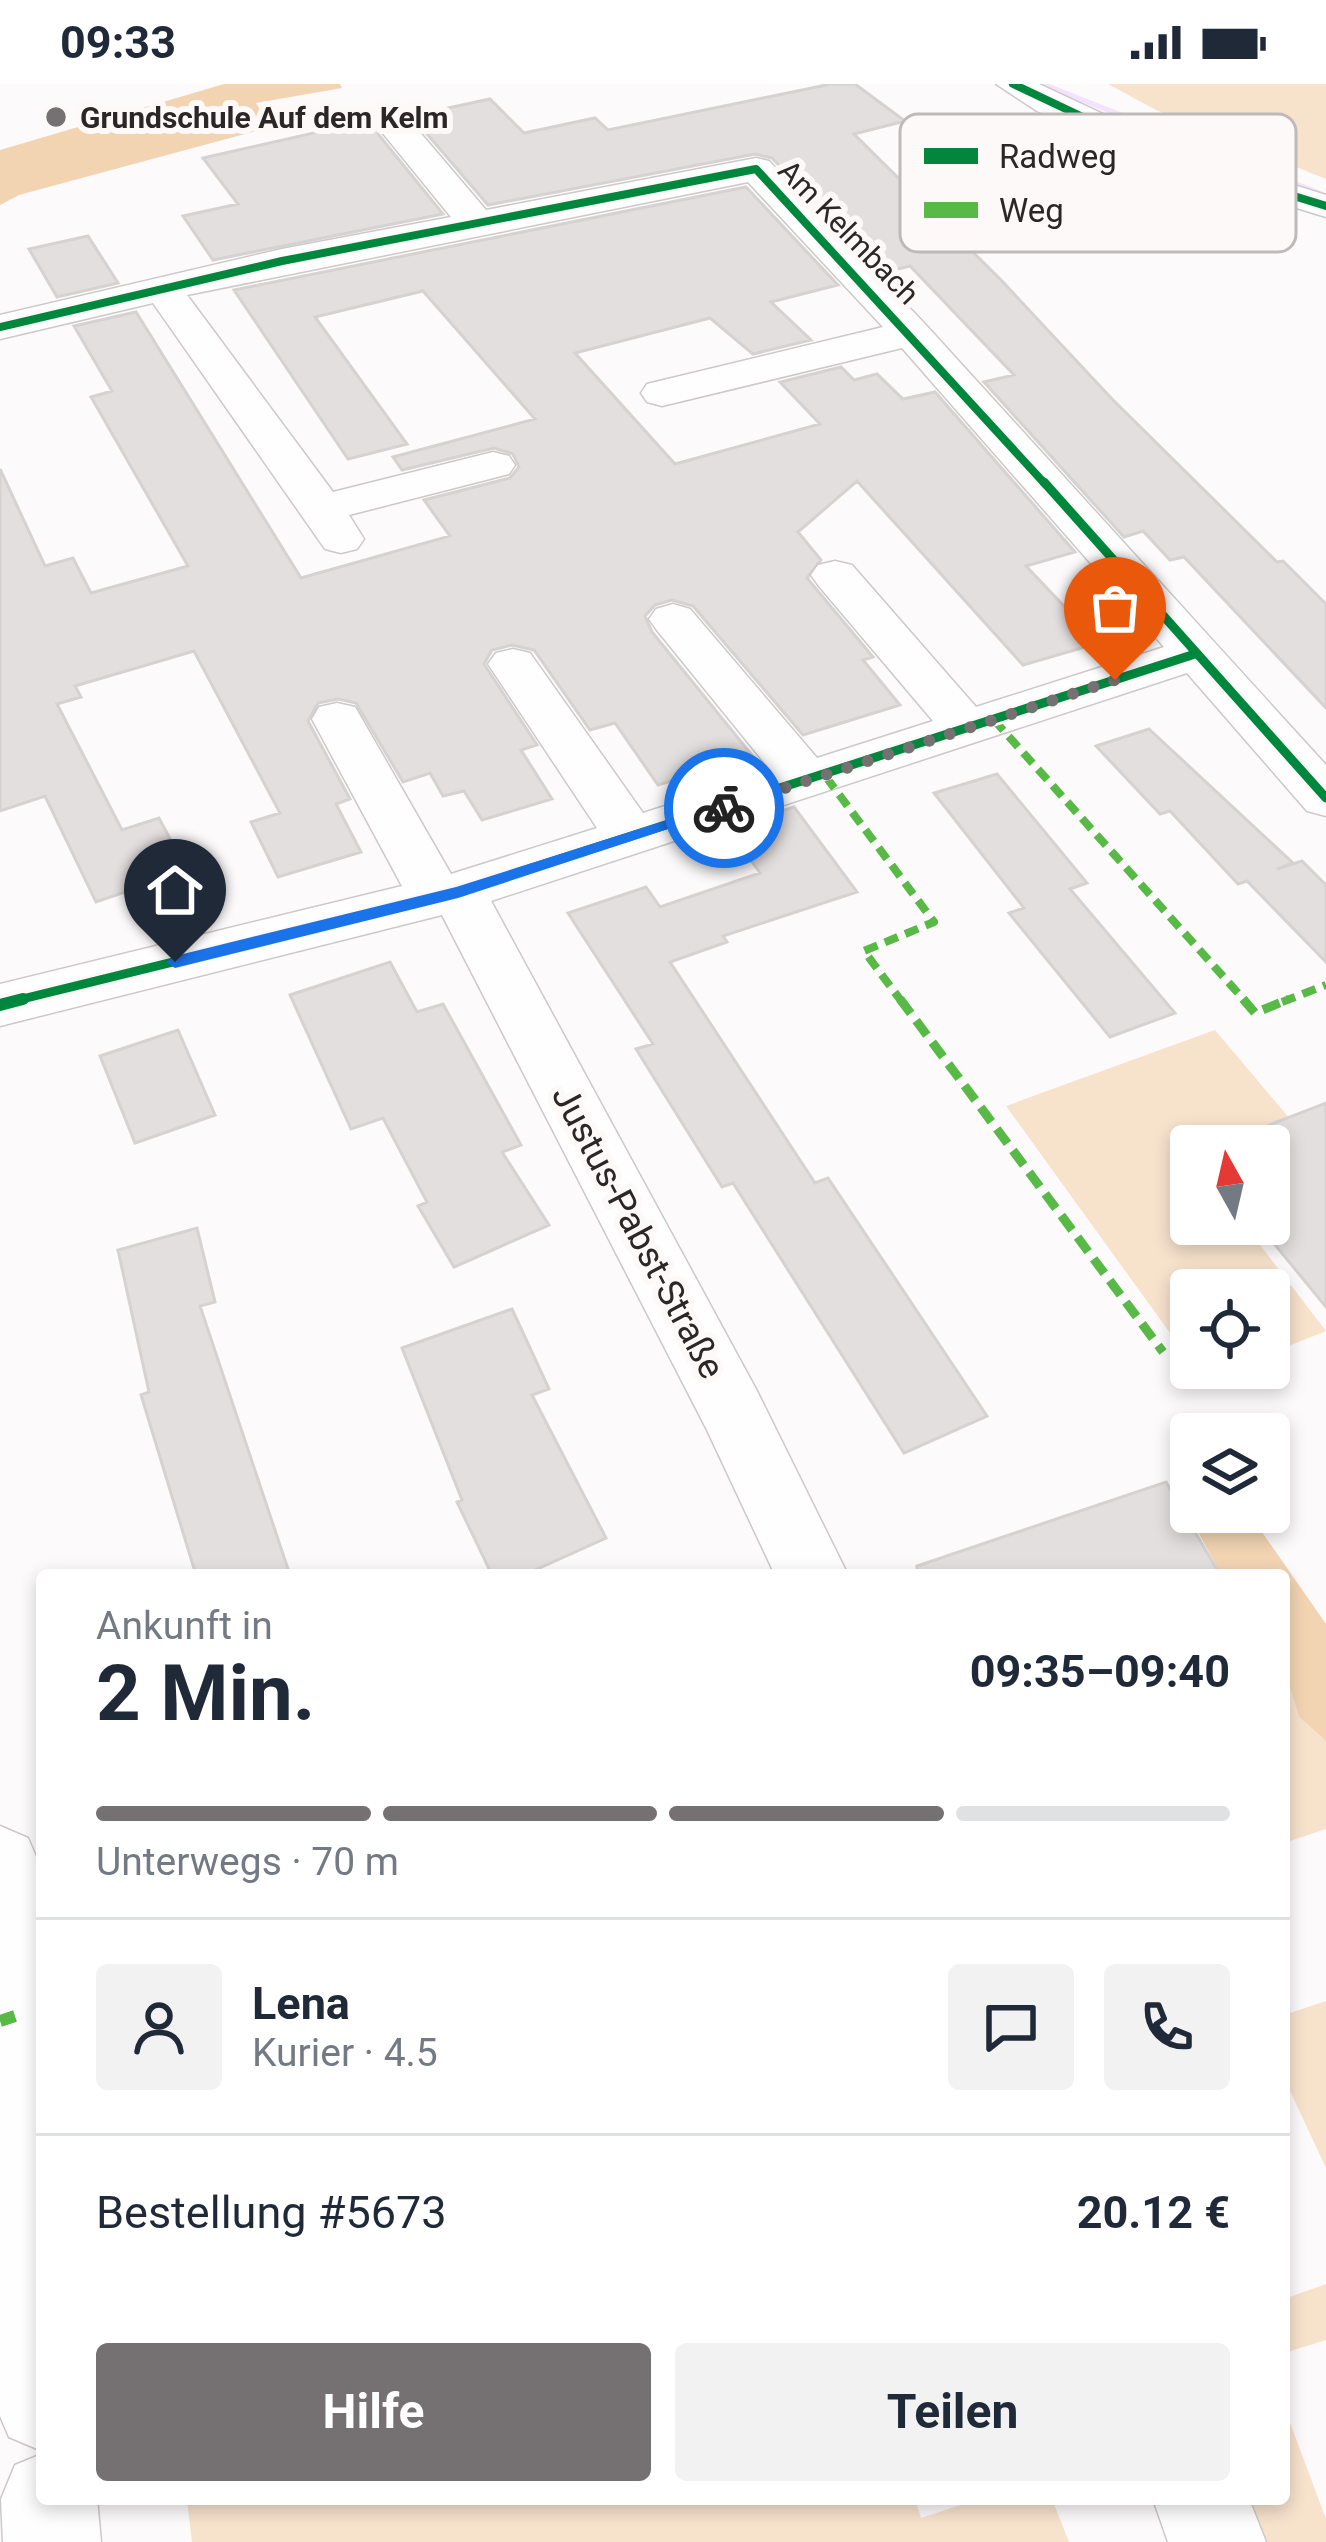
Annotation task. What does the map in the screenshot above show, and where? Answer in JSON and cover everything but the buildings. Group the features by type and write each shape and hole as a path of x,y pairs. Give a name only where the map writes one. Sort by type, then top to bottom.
{"street":[{"path":"1012,84 1070,114"},
{"path":"399,131 477,223"},
{"name":"Am Kelmbach","path":"0,327 162,288 756,169 911,333 1326,797"},
{"path":"1296,197 1326,206"},
{"path":"162,288 332,524 494,465"},
{"name":"Am Kelmbach","path":"691,426 649,378 911,333"},
{"path":"835,575 968,730"},
{"path":"674,619 808,782"},
{"path":"0,1005 447,895 1196,654"},
{"path":"513,664 631,837"},
{"name":"Justus-Pabst-Straße","path":"338,719 447,895 733,1412 809,1569"},
{"path":"0,1866 36,2327"},
{"path":"49,2505 52,2542"},
{"path":"1203,2505 1217,2542"}],"shaded area":[{"path":"224,84 340,84 342,88 256,103 271,127 19,195 0,205 0,150"},
{"path":"1108,84 1326,84 1326,179 1296,167 1296,114 1166,114"},
{"path":"1215,1030 1290,1119 1274,1125 1170,1125 1170,1245 1260,1245 1278,1269 1170,1269 1170,1333 1006,1106"},
{"path":"1290,1284 1326,1331 1290,1346"},
{"path":"1199,1533 1263,1533 1288,1569 1218,1569"},
{"path":"1290,1572 1326,1624 1326,1741 1299,1717 1290,1688"},
{"path":"1290,1689 1299,1717 1326,1741 1326,1829 1290,1841"},
{"path":"1326,2001 1326,2168 1290,2091 1290,2013"},
{"path":"1326,2284 1326,2340 1290,2351 1290,2297"},
{"path":"1290,2423 1326,2519 1326,2542 1250,2542 1236,2505 1290,2505"},
{"path":"188,2505 917,2505 921,2518 961,2505 1054,2505 1069,2542 192,2542"}],"waterway":[{"path":"1041,84 1117,114"},
{"path":"1296,185 1326,197"}],"marked path":[{"path":"994,720 1255,1013 1326,985"},
{"path":"826,777 934,922 864,951 1163,1352"},
{"path":"0,2021 15,2016"}],"cycle path":[{"path":"1013,84 1071,114"},
{"path":"0,327 282,261 756,169 911,333 1326,798"},
{"path":"1296,198 1326,206"},
{"path":"0,1005 458,892 1195,654"}],"way so far":[{"path":"724,808 1115,680"}],"place":[{"name":"Grundschule Auf dem Kelm","path":"56,117"}],"route":[{"path":"175,962 458,892 724,808"}]}
